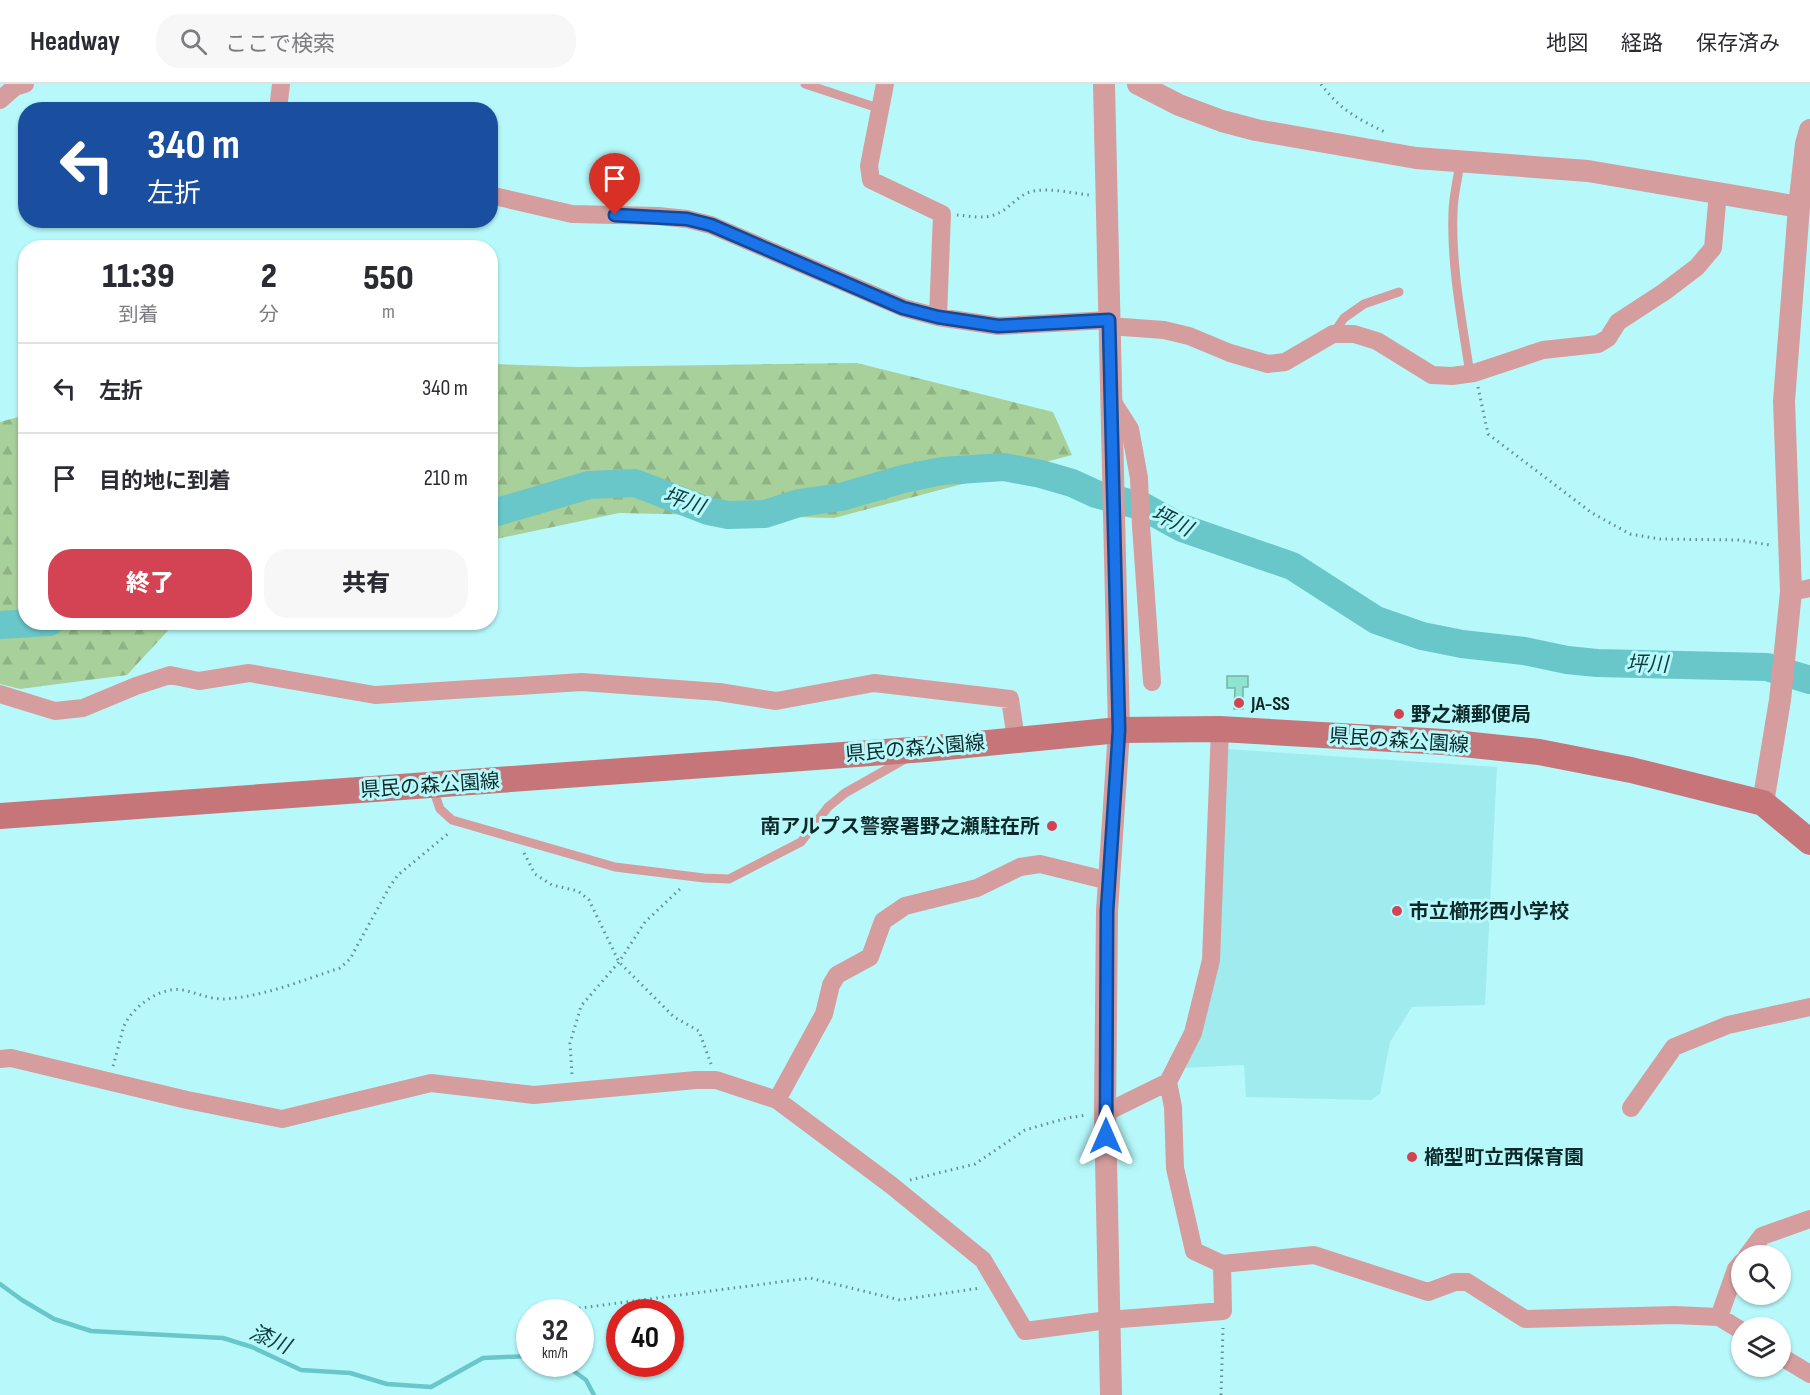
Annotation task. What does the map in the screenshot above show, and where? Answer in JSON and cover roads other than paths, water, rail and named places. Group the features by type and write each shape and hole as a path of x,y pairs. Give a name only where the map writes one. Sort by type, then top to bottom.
{"main road":[{"name":"県民の森公園線","path":"0,816 926,749 1119,730 1220,729 1444,742 1539,752 1631,770 1763,804 1810,842"}],"street":[{"path":"0,99 15,87 25,84"},
{"path":"279,102 281,84"},
{"path":"885,84 869,166 871,180 942,214 938,317"},
{"path":"1104,84 1119,730 1109,882 1106,1113 1111,1395"},
{"path":"1138,84 1179,105 1222,121 1256,130 1416,158 1588,171 1804,208"},
{"path":"1763,804 1797,597 1789,549 1784,401 1804,208 1806,144 1810,130"},
{"path":"498,197 572,214 687,219 711,225 903,308 938,317 998,326 1109,323 1164,330 1189,336 1230,353 1268,364 1285,362 1333,334 1354,334 1377,341 1432,375 1452,376 1472,373 1543,350 1598,344 1608,338 1618,322 1697,267 1713,248 1718,193"},
{"path":"1111,399 1130,429 1139,478 1152,682"},
{"path":"0,694 55,711 82,708 170,675 198,681 249,673 375,695 582,682 719,692 776,701 874,683 1010,699 1016,739"},
{"path":"1106,1113 1168,1082 1193,1032 1211,960 1220,729"},
{"path":"777,1100 824,1014 831,985 837,975 870,957 882,921 905,906 977,888 1020,867 1040,864 1109,882"},
{"path":"1631,1108 1674,1047 1728,1024 1810,1007"},
{"path":"0,1059 11,1058 187,1100 282,1119 431,1083 534,1095 716,1080 777,1100 891,1185 983,1260 1025,1331 1108,1320 1223,1311 1222,1264"},
{"path":"1168,1082 1173,1107 1175,1168 1194,1251 1222,1264 1314,1255 1428,1292 1455,1282 1467,1282 1525,1319 1675,1315 1719,1317 1731,1324"},
{"path":"1755,1245 1762,1236 1810,1218"},
{"path":"1719,1317 1731,1283"},
{"path":"1791,1363 1810,1374"}],"lane":[{"path":"805,84 880,109"},
{"path":"1460,162 1453,211 1454,242 1459,297 1472,373"},
{"path":"1333,334 1344,318 1365,304 1400,292"},
{"path":"432,785 440,808 452,820 460,823 615,867 729,879 801,842 828,807 845,793 926,749"}],"waterway":[{"name":"坪川","path":"498,512 589,485 635,483 708,511 728,515 765,514 799,503 841,497 903,479 942,471 1004,467 1041,474 1072,483 1096,494 1144,507 1182,528 1292,566 1376,620 1422,636 1462,644 1597,663 1767,667 1810,680"},
{"name":"坪川","path":"0,625 18,624"},
{"name":"漆川","path":"0,1284 54,1319 91,1331 223,1338 252,1347 301,1370 350,1373 387,1384 431,1387 483,1358 516,1357"},
{"name":"漆川","path":"582,1377 594,1395"}],"place":[{"name":"JA-SS","path":"1239,703"},
{"name":"野之瀬郵便局","path":"1399,714"},
{"name":"南アルプス警察署野之瀬駐在所","path":"1052,826"},
{"name":"市立櫛形西小学校","path":"1397,911"},
{"name":"櫛型町立西保育園","path":"1412,1157"}]}
